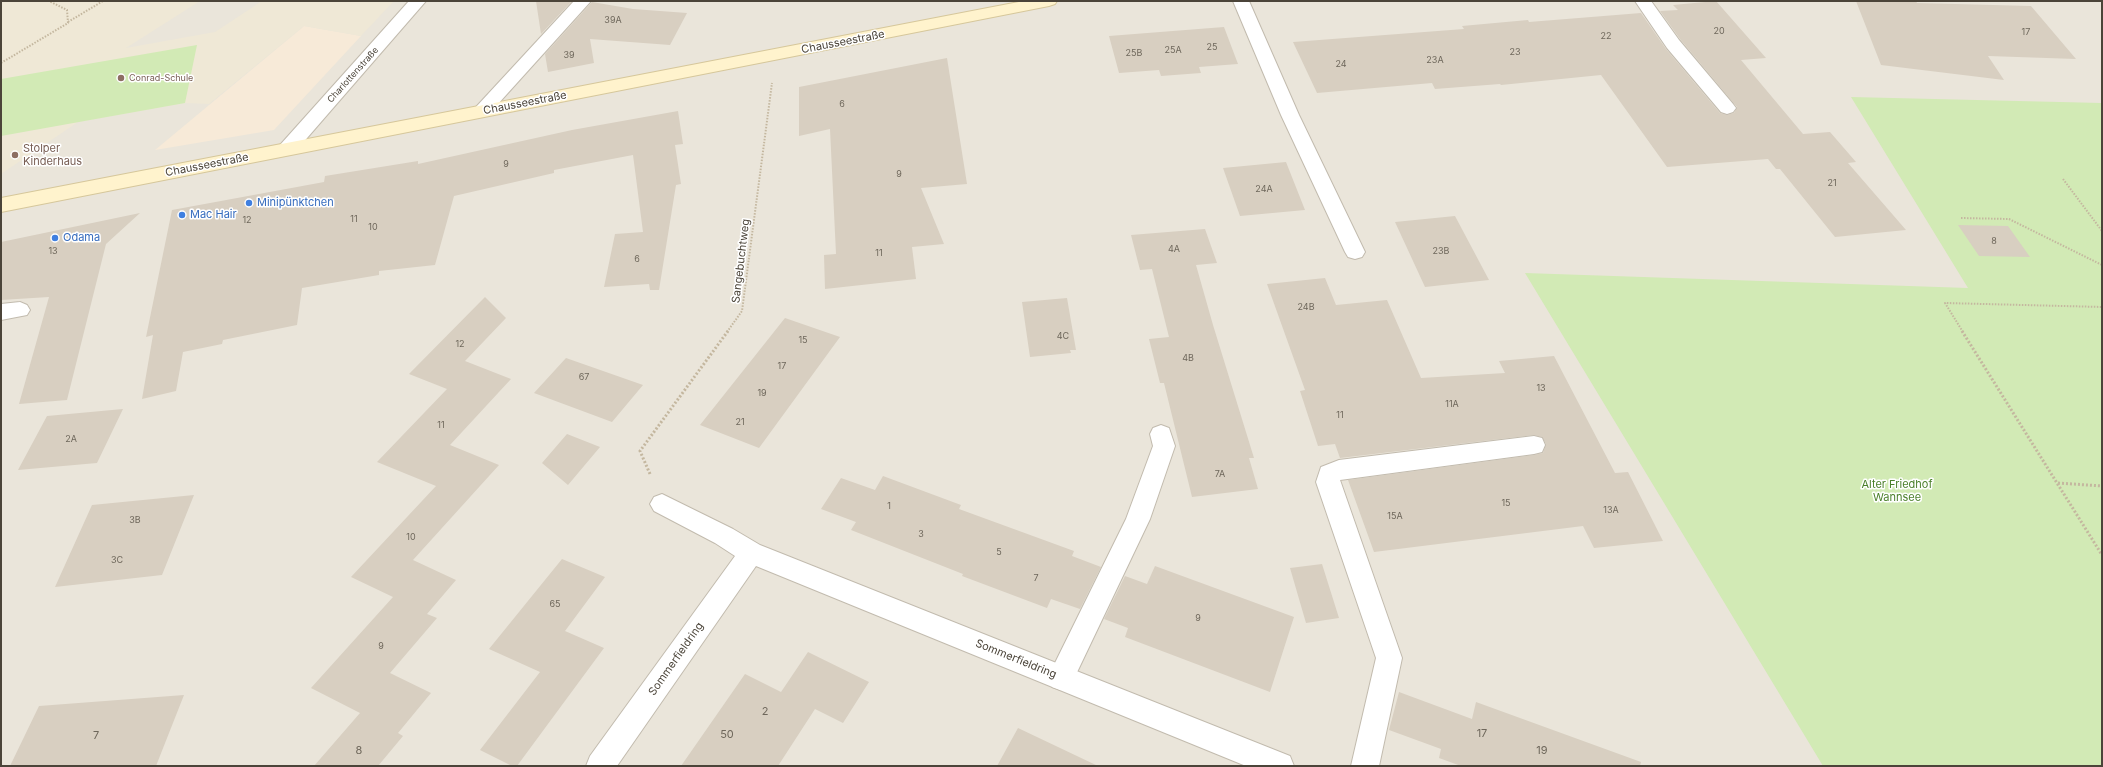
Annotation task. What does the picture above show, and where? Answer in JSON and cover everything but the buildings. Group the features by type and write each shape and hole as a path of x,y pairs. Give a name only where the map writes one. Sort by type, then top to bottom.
{"street":[{"name":"Charlottenstraße","path":"287,149 418,1"},
{"path":"482,111 583,1"},
{"name":"Chausseestraße","path":"1,205 775,55 1029,3 1049,1"},
{"path":"1241,1 1290,115 1355,252"},
{"path":"1642,1 1673,44 1727,108"},
{"path":"1061,678 1138,519 1164,446 1161,434"},
{"path":"1365,766 1389,658 1328,482 1329,474 1339,470 1534,445"},
{"name":"Sommerfieldring","path":"662,504 724,536 751,553 1280,766"},
{"name":"Sommerfieldring","path":"600,766 751,553"}],"path":[{"path":"49,1 67,10 68,23"},
{"path":"1,63 103,1"},
{"name":"Sangebuchtweg","path":"662,504 640,451 742,311 775,55"},
{"path":"2063,179 2102,231"},
{"path":"1961,218 2009,219 2102,265"},
{"path":"2102,307 1945,303 2102,555"},
{"path":"2058,484 2102,486"}],"shaded area":[{"path":"1,1 2102,1 2102,766 1,766"},
{"name":"Conrad-Schule","path":"1,1 200,1 126,48 215,32 262,1 394,1 361,36 304,26 209,104 185,103 78,122 1,174"},
{"path":"304,26 361,36 274,130 155,150"}],"green space":[{"path":"197,45 185,103 1,136 1,79"},
{"name":"Alter Friedhof Wannsee","path":"1851,97 2102,103 2102,766 1823,766 1525,273 1968,288"}],"place":[{"name":"Conrad-Schule","path":"121,78"},
{"name":"Stolper Kinderhaus","path":"15,155"},
{"name":"Minipünktchen","path":"249,203"},
{"name":"Mac Hair","path":"182,215"},
{"name":"Odama","path":"55,238"}]}
